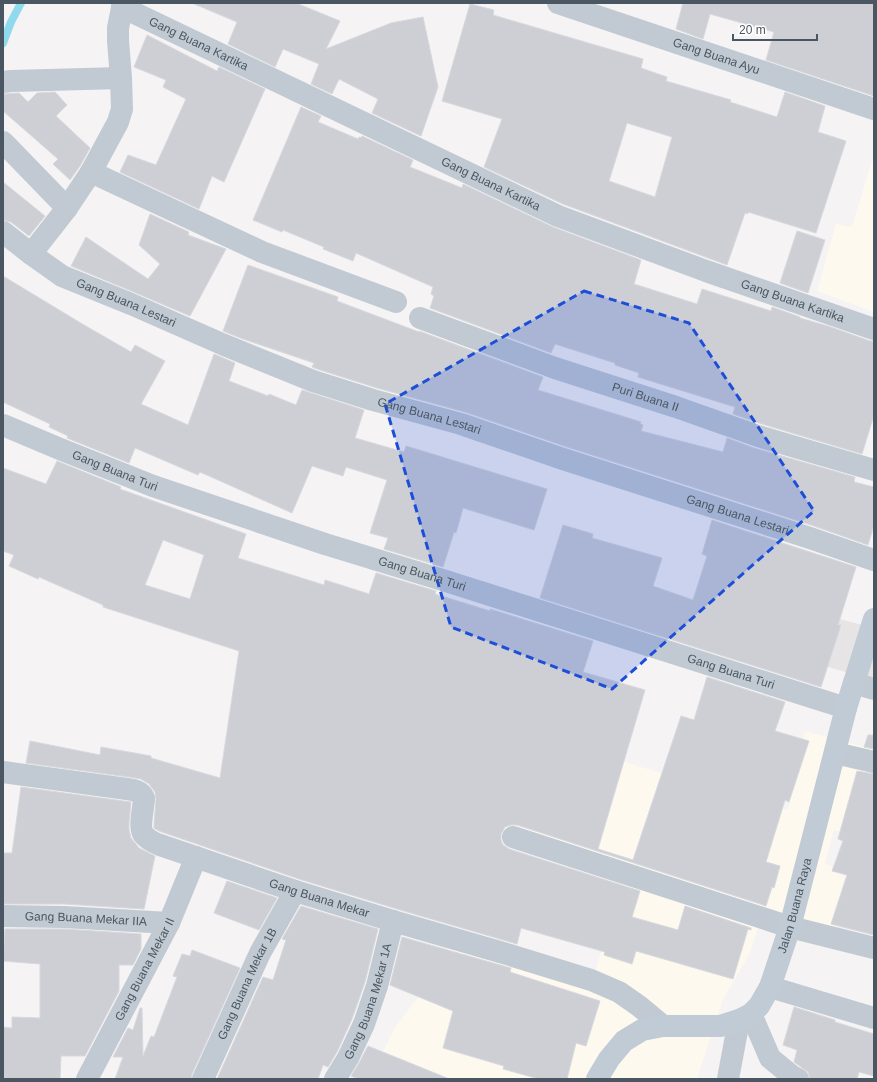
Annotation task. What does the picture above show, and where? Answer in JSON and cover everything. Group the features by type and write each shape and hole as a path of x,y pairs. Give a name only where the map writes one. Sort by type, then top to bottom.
{"street":[{"name":"Gang Buana Ayu","path":"558,3 874,109"},
{"name":"Gang Buana Kartika","path":"31,254 67,208 91,172 118,122 122,109 122,78 118,28 122,5 558,216 874,329"},
{"path":"3,82 122,78"},
{"path":"3,142 67,208"},
{"path":"91,172 262,252 396,302"},
{"name":"Gang Buana Lestari","path":"6,239 31,254 62,276 313,381 373,400 461,424 563,459 874,560"},
{"name":"Puri Buana II","path":"420,318 555,368 676,407 758,436 874,470"},
{"name":"Gang Buana Turi","path":"3,425 153,486 317,542 449,582 846,708"},
{"name":"Jalan Buana Raya","path":"745,1017 759,1006 770,987 790,927 846,708 864,686 874,619"},
{"path":"835,753 874,762"},
{"name":"Gang Buana Mekar","path":"3,772 137,791 142,794 144,798 141,826 143,835 160,845 295,891 393,922 510,955 591,980 619,992 663,1026"},
{"path":"513,837 790,927 874,948"},
{"name":"Gang Buana Mekar II","path":"87,1079 169,923 196,857"},
{"name":"Gang Buana Mekar 1B","path":"203,1079 260,953 295,891"},
{"name":"Gang Buana Mekar IIA","path":"3,916 64,917 169,923"},
{"name":"Gang Buana Mekar 1A","path":"335,1079 348,1058 364,1024 377,986 393,922"},
{"path":"770,987 874,1018"},
{"path":"597,1079 609,1059 624,1041 642,1030 663,1026 720,1026 745,1017"},
{"path":"728,1079 745,1017"},
{"path":"745,1017 770,1058 798,1079"}],"highlighted area":[{"path":"584,291 689,323 814,511 612,689 451,627 385,404"}],"shaded area":[{"path":"874,154 874,312 817,291 836,224 852,227"},
{"path":"828,616 874,628 874,680 814,663"},
{"path":"470,717 788,810 805,731 871,749 850,835 834,830 825,864 851,872 835,935 762,916 749,955 723,999 697,1079 368,1079 396,1026 431,980 455,928 593,980 625,867 442,810"}],"building":[{"path":"192,3 296,3 340,21 326,49 391,23 423,17 438,87 421,136 372,113 378,99 339,79 332,94 311,84 319,64 283,49 275,67 228,44 237,22"},
{"path":"683,3 874,3 874,96 766,60 774,32 710,14 703,39 676,29"},
{"path":"470,4 494,10 493,15 643,59 641,68 667,77 666,81 731,100 730,102 777,117 785,92 825,106 818,132 846,141 816,233 748,212 748,214 745,213 727,265 563,204 484,167 502,119 442,101","holes":["627,123 672,137 655,197 609,181"]},
{"path":"147,35 217,71 219,67 265,89 224,182 212,176 199,209 120,172 128,155 156,165 186,99 163,87 166,80 134,67"},
{"path":"55,92 67,105 56,116 90,148 70,180 53,164 58,159 3,111 3,94 19,93 28,102 37,93"},
{"path":"301,107 321,116 318,122 358,139 362,136 413,160 410,167 462,188 463,184 553,227 641,260 634,284 697,304 702,289 771,311 772,307 800,318 874,341 874,415 862,454 733,414 735,407 638,377 639,373 615,365 615,363 555,344 551,353 430,308 434,296 431,294 433,287 356,253 353,261 283,230 282,232 253,220"},
{"path":"3,182 45,216 29,236 11,222 3,220"},
{"path":"150,214 189,232 188,235 226,249 190,316 71,266 86,237 148,279 160,264 139,245"},
{"path":"797,231 825,240 808,293 780,283"},
{"path":"248,265 338,297 337,301 543,377 538,390 641,422 640,424 643,425 641,431 723,452 727,438 754,448 855,477 854,482 874,487 874,525 868,545 814,526 567,447 465,412 377,388 317,369 312,367 314,363 223,331"},
{"path":"3,276 131,352 135,345 165,361 141,404 188,425 214,354 235,363 229,381 268,396 269,394 296,405 302,390 364,410 355,438 404,452 406,446 547,489 534,530 463,508 456,533 454,532 443,567 384,549 388,538 370,533 387,480 346,467 343,476 312,466 292,513 200,472 198,475 135,448 129,463 67,438 68,436 49,427 50,424 3,402"},
{"path":"57,461 121,487 120,489 246,534 238,558 324,585 325,580 369,594 376,573 436,591 435,594 490,611 490,609 593,641 583,672 645,690 598,849 633,860 681,716 694,720 707,677 785,702 775,731 809,741 789,802 785,800 766,862 780,866 774,888 772,887 766,906 517,825 505,827 501,834 503,845 509,849 640,891 632,917 678,930 685,906 751,928 751,930 748,929 733,979 636,951 632,964 604,955 605,952 521,928 517,944 397,909 299,879 159,831 154,828 155,792 149,784 141,779 26,763 30,741 100,755 101,747 151,756 151,758 220,778 239,651 103,607 103,605 39,577 38,579 9,566 14,555 3,551 3,468 46,484","holes":["163,540 204,555 190,599 145,585"]},
{"path":"712,520 856,567 838,625 841,625 821,687 540,598 563,525 593,534 592,538 662,558 653,586 693,600 707,556 702,554"},
{"path":"868,735 874,735 874,749 864,747"},
{"path":"857,771 874,774 874,935 831,924 847,875 832,871 843,841 838,839"},
{"path":"21,787 131,802 129,830 131,838 139,848 155,856 144,909 64,904 3,904 3,853 12,853"},
{"path":"227,881 277,898 259,930 214,913"},
{"path":"301,906 378,929 365,982 352,1019 337,1052 328,1067 323,1065 318,1079 217,1079 263,977 273,980 286,940 282,939"},
{"path":"5,929 64,929 141,934 141,949 133,965 119,965 119,991 85,1056 61,1056 60,1079 3,1079 3,1027 12,1028 12,1017 40,1018 40,964 3,961"},
{"path":"402,937 511,968 510,972 600,1001 586,1046 576,1043 567,1079 539,1079 503,1069 504,1066 443,1048 453,1011 390,985"},
{"path":"192,950 240,968 191,1079 115,1079 123,1057 113,1057 128,1028 133,1030 140,1008 142,1008 143,1056 151,1036 154,1037 177,977 173,976 182,954 190,956"},
{"path":"794,1007 874,1034 874,1076 859,1072 857,1079 810,1079 808,1072 794,1062 797,1050 783,1045"},
{"path":"368,1046 447,1079 359,1079 351,1076"}],"waterway":[{"path":"3,43 11,22 21,3"}]}
